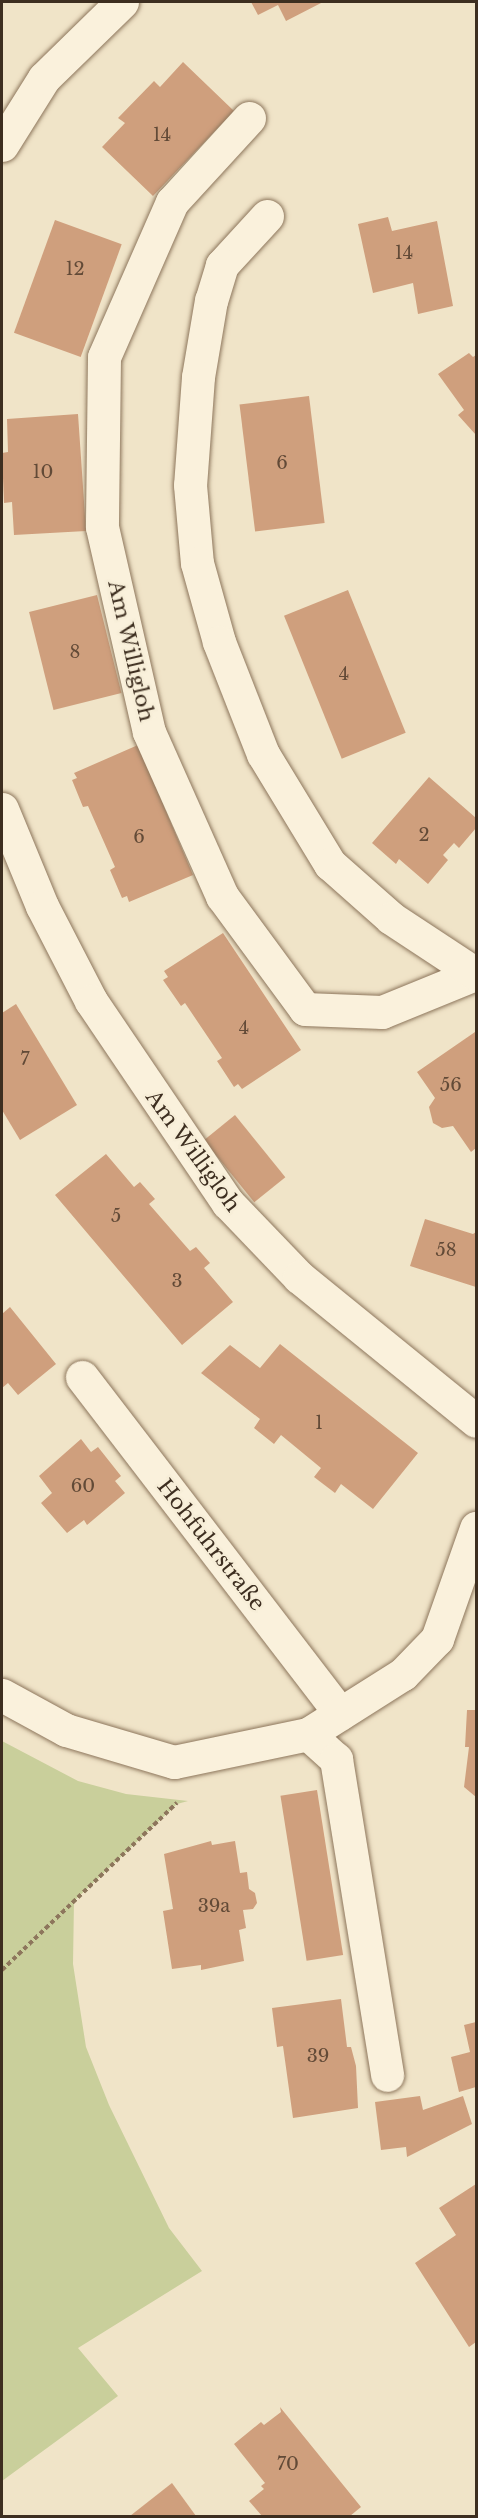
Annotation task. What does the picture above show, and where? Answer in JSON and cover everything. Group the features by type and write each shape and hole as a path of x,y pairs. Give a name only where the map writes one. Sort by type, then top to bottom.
{"street":[{"path":"2,145 44,78 122,2"},
{"name":"Am Willigloh","path":"249,118 172,202 104,357 102,527 149,732 222,896 305,1009 382,1012 476,974"},
{"path":"267,216 222,264 211,300 198,377 190,485 197,563 219,642 263,754 330,864 391,918 476,974"},
{"name":"Am Willigloh","path":"2,809 42,906 91,1001 228,1203 299,1277 477,1421"},
{"name":"Hohfuhrstraße","path":"82,1377 340,1713"},
{"path":"2,1695 66,1730 174,1762 308,1734 403,1674 437,1639 477,1528"},
{"path":"308,1734 336,1759 387,2075"}],"path":[{"path":"2,1970 177,1804 174,1762"}],"green space":[{"path":"2,1741 78,1781 126,1794 188,1801 177,1804 74,1901 73,1964 86,2047 109,2105 169,2228 202,2271 78,2348 118,2396 2,2481"}],"building":[{"path":"251,2 323,2 286,21 278,5 258,15"},
{"path":"183,62 234,111 153,196 102,147 125,123 118,118 154,81 160,87"},
{"path":"388,217 392,231 437,221 453,306 418,314 413,283 373,293 358,224"},
{"path":"55,220 122,244 81,357 14,333"},
{"path":"469,353 473,357 476,355 476,435 458,415 464,410 438,374"},
{"path":"309,396 325,523 255,532 240,405"},
{"path":"78,414 86,531 14,535 12,502 4,503 2,453 8,452 7,419"},
{"path":"348,590 406,733 342,759 284,616"},
{"path":"97,595 121,693 54,710 29,612"},
{"path":"138,745 193,875 129,902 127,896 122,898 110,870 115,867 88,806 83,807 72,780 77,778 74,773"},
{"path":"429,777 476,818 476,828 459,848 454,843 443,855 448,860 428,884 399,859 396,864 372,843"},
{"path":"223,933 301,1050 242,1089 238,1084 234,1087 217,1061 222,1058 185,1003 181,1006 163,980 168,977 164,971"},
{"path":"16,1004 77,1105 20,1140 2,1110 2,1013"},
{"path":"475,1032 476,1148 471,1152 453,1126 442,1128 433,1123 429,1107 435,1098 417,1072"},
{"path":"235,1115 285,1177 254,1202 204,1140"},
{"path":"106,1154 134,1187 140,1182 155,1199 149,1204 190,1251 196,1247 210,1263 204,1268 233,1302 182,1345 55,1195"},
{"path":"425,1219 473,1234 476,1232 476,1287 410,1266"},
{"path":"10,1307 56,1364 18,1395 8,1383 2,1388 2,1314"},
{"path":"280,1344 418,1453 373,1509 341,1484 335,1493 314,1477 321,1468 281,1435 274,1444 254,1428 260,1419 201,1373 230,1345 260,1368"},
{"path":"81,1439 91,1452 98,1447 121,1476 115,1481 125,1493 87,1525 84,1520 67,1533 41,1503 52,1493 39,1476"},
{"path":"467,1710 476,1710 476,1797 464,1787 469,1747 465,1747"},
{"path":"317,1790 343,1955 307,1961 280,1796"},
{"path":"211,1841 212,1845 235,1841 240,1873 247,1872 249,1889 255,1893 257,1903 253,1909 243,1910 246,1928 239,1930 244,1961 201,1970 201,1965 172,1969 163,1911 173,1909 164,1854"},
{"path":"341,1999 347,2047 351,2047 356,2066 358,2108 293,2118 283,2046 277,2047 272,2008"},
{"path":"476,2022 476,2087 459,2092 451,2057 470,2052 464,2025"},
{"path":"420,2096 423,2110 463,2096 472,2124 407,2157 406,2147 381,2150 375,2102"},
{"path":"476,2184 476,2342 469,2347 415,2263 456,2235 439,2208"},
{"path":"280,2407 361,2507 350,2516 262,2516 249,2501 264,2489 261,2486 265,2483 234,2444 261,2422 264,2425 281,2412"},
{"path":"172,2483 196,2516 130,2516"}]}
